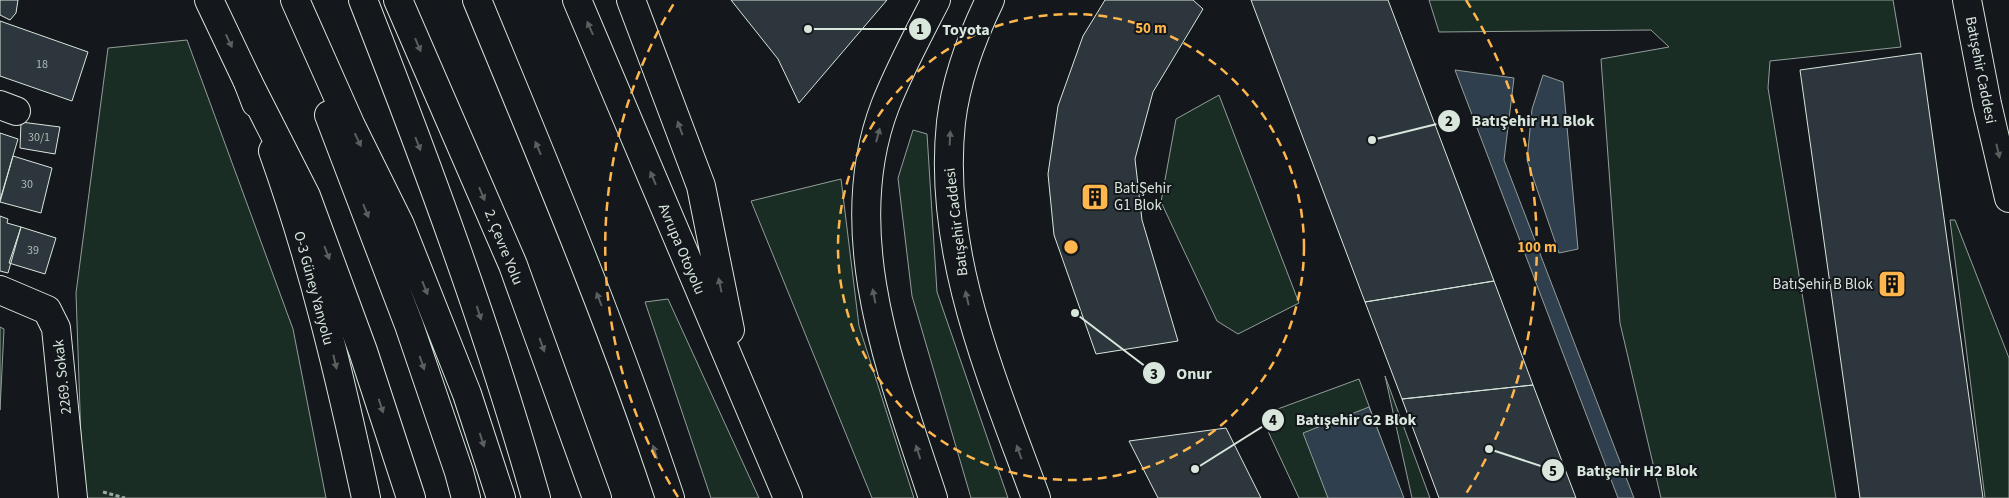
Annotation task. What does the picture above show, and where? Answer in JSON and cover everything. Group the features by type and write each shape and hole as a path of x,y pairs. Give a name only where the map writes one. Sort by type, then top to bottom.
{"main road":[{"path":"209,0 306,196 363,351 411,498"},
{"path":"291,0 331,122 409,325 460,472 466,498"},
{"path":"295,0 351,126 400,225 467,394 501,498"},
{"path":"363,0 457,246 507,397 536,498"},
{"name":"2. Çevre Yolu","path":"398,0 513,265 597,498"},
{"path":"476,0 582,254 637,397 670,498"},
{"name":"Avrupa Otoyolu","path":"577,0 788,498"},
{"path":"631,0 701,186 714,258 746,401 804,498"},
{"path":"933,498 884,344 872,287 865,208 872,158 885,107 936,0"},
{"name":"Batışehir Caddesi","path":"990,0 961,76 951,121 949,161 951,196 958,259 971,317 1036,498"},
{"name":"Batışehir Caddesi","path":"1967,0 1987,104 2009,198"},
{"name":"O-3 Güney Yanyolu","path":"248,82 288,194 332,350 366,498"},
{"name":"2269. Sokak","path":"0,290 47,310 56,328 73,498"}],"green space":[{"path":"1429,0 1893,0 1901,47 1770,61 1768,88 1836,498 1661,498 1620,323 1601,59 1669,47 1651,30 1439,32"},
{"path":"187,40 293,329 326,498 83,498 76,293 108,48"},
{"path":"1219,95 1299,303 1238,334 1217,321 1161,202 1176,119"},
{"path":"913,130 927,134 937,292 1008,498 971,498 912,296 898,178"},
{"path":"841,179 859,326 914,498 872,498 751,201"},
{"path":"1950,220 1955,220 2009,358 2009,498 1985,498"},
{"path":"668,299 759,498 711,498 645,302"},
{"path":"0,327 4,329 0,410"},
{"path":"1385,376 1430,498 1412,498"},
{"path":"1359,379 1403,498 1299,498 1266,427 1275,410"}],"water":[{"path":"1455,70 1514,78 1504,160 1634,498 1618,498"},
{"path":"1543,75 1563,82 1578,249 1559,253 1527,160 1532,109"},
{"path":"1369,407 1404,498 1328,498 1303,433"}],"building":[{"path":"0,0 18,0 16,13 10,20 0,15"},
{"path":"731,0 887,0 799,103 778,59"},
{"name":"BatıŞehir G1 Blok","path":"1105,0 1193,0 1203,9 1153,92 1135,159 1142,220 1178,341 1096,354 1054,235 1048,174 1058,106 1083,36"},
{"path":"1251,0 1388,0 1494,281 1365,302"},
{"path":"0,21 88,52 72,101 0,76"},
{"name":"BatıŞehir B Blok","path":"1921,53 1983,498 1860,498 1800,70"},
{"path":"21,122 60,127 55,154 20,148"},
{"path":"0,133 18,139 0,200"},
{"path":"13,156 52,168 41,213 0,202"},
{"path":"0,216 8,219 7,223 21,227 8,273 0,271"},
{"path":"21,227 56,238 45,274 9,263"},
{"path":"1494,281 1533,385 1402,399 1365,302"},
{"path":"1533,385 1576,498 1439,498 1402,399"},
{"path":"1226,428 1261,498 1158,498 1129,441"}],"place":[{"name":"Toyota","path":"808,29"},
{"name":"BatıŞehir H1 Blok","path":"1372,140"},
{"name":"BatıŞehir G1 Blok","path":"1095,197"},
{"name":"BatıŞehir B Blok","path":"1892,284"},
{"name":"Onur","path":"1075,313"},
{"name":"Batışehir H2 Blok","path":"1489,449"},
{"name":"Batışehir G2 Blok","path":"1195,469"}]}
